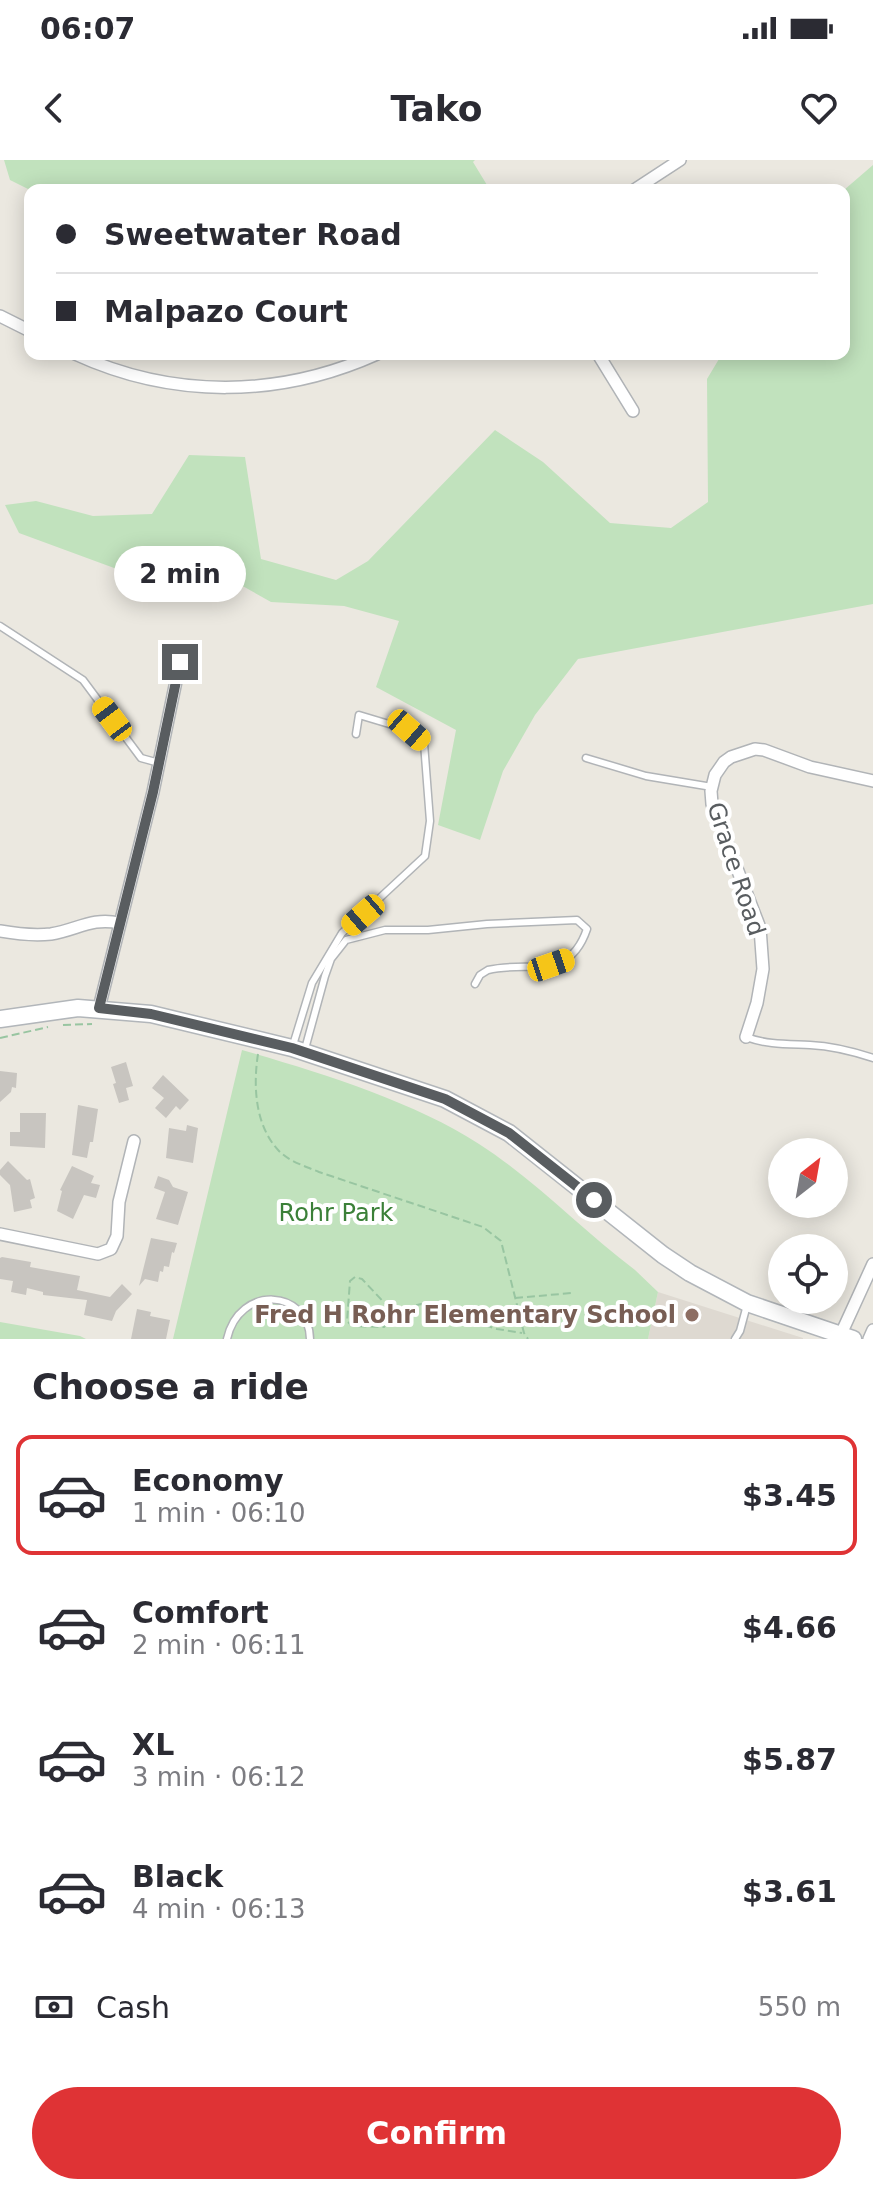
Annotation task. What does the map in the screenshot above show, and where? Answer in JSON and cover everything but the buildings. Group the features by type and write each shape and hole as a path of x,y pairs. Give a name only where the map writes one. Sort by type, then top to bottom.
{"main road":[{"path":"0,1019 57,1009 98,1016 151,1014 298,1050 445,1099 477,1114 525,1144 663,1255 690,1273 747,1303 847,1337"}],"street":[{"path":"643,184 680,160"},
{"path":"0,316 24,328"},
{"path":"91,360 140,378 185,386 230,389 296,382 363,360"},
{"path":"602,360 633,411"},
{"path":"98,1016 180,662"},
{"name":"Grace Road","path":"746,1037 757,1003 763,969 760,928 712,804 715,775 731,757 755,749 810,767 873,781"},
{"path":"0,931 19,935 52,934 102,919 119,923"},
{"path":"0,1234 98,1254 111,1249 117,1236 119,1202 134,1141"},
{"path":"847,1337 873,1264"},
{"path":"869,1339 873,1330"}],"lane":[{"path":"0,626 83,680 141,758 159,763"},
{"path":"298,1050 312,983 342,933 425,856 430,821 424,743 409,730 359,715 356,734"},
{"path":"586,758 646,776 712,787"},
{"path":"298,1050 331,959 346,940 385,930 428,930 542,920 577,920 587,929 578,950 567,960 551,965 488,970 480,975 475,984"},
{"path":"746,1037 774,1045 811,1045 852,1051 873,1058"},
{"path":"227,1339 232,1321 242,1309 258,1300 269,1299 284,1302 297,1310 307,1323 310,1339"},
{"path":"735,1339 747,1303"}],"path":[{"path":"0,1038 98,1016"},
{"path":"258,1055 255,1084 257,1105 264,1127 278,1151 319,1172 493,1233 501,1241 514,1298 528,1339"},
{"path":"355,1277 362,1279 392,1311 384,1327 352,1326 347,1321 350,1281 355,1277"},
{"path":"514,1298 572,1293"},
{"path":"392,1311 421,1304 497,1329 524,1333"}],"shaded area":[{"name":"Fred H Rohr Elementary School","path":"658,1292 803,1338 803,1339 648,1339"}],"green space":[{"path":"4,160 475,160 473,162 486,184 24,184 24,187 10,180"},
{"path":"873,165 873,604 578,659 535,715 503,771 480,840 438,825 456,730 376,687 399,621 344,606 271,602 223,575 163,586 19,533 5,505 36,501 93,516 152,514 189,455 245,457 261,559 336,580 368,561 495,430 543,462 610,523 671,528 708,502 707,379 718,360 850,360 850,185"},
{"name":"Rohr Park","path":"242,1050 395,1101 453,1129 500,1158 658,1292 648,1339 173,1339"},
{"path":"0,1322 80,1336 86,1339 0,1339"}],"place":[{"name":"Fred H Rohr Elementary School","path":"692,1315"}],"route":[{"path":"180,662 153,792 99,1008 151,1014 292,1048 445,1099 509,1133 594,1200"}]}
